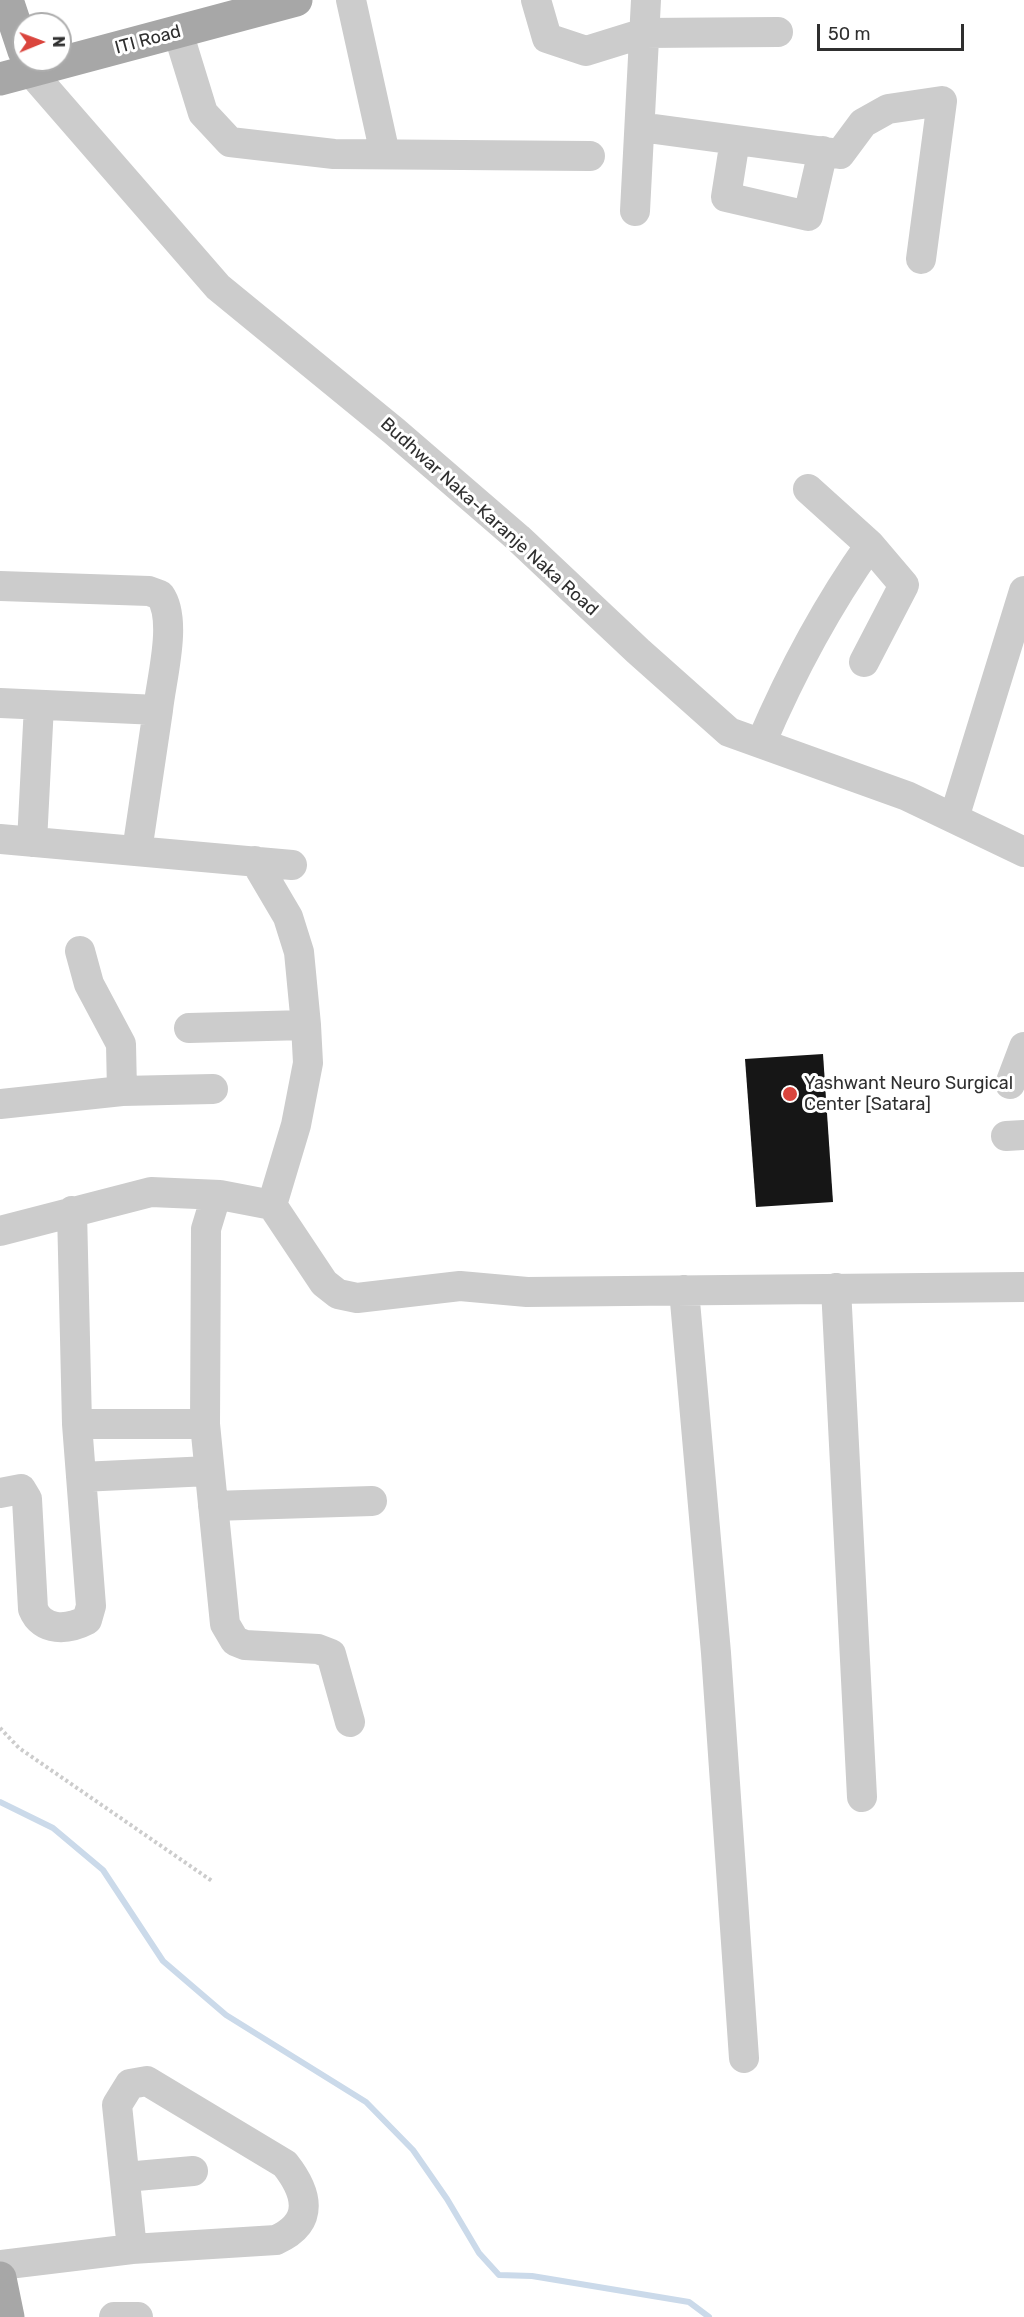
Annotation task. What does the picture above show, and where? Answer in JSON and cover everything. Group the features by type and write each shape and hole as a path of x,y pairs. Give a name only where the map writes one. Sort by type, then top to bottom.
{"main road":[{"path":"7,0 12,27"},
{"name":"ITI Road","path":"72,46 178,32 296,0"},
{"path":"0,2278 8,2317"}],"street":[{"path":"351,0 385,154"},
{"path":"536,0 547,38 586,51 644,33 778,32"},
{"path":"635,211 646,0"},
{"path":"178,32 203,112 230,142 334,154 590,156"},
{"name":"Budhwar Naka-Karanje Naka Road","path":"33,72 218,287 394,431 518,538 638,651 729,732 907,796 1024,852"},
{"path":"640,127 840,154 863,123 888,109 942,101 921,259"},
{"path":"735,140 726,197 808,216 823,151"},
{"path":"808,489 870,545 904,585 864,662"},
{"path":"761,743 788,681 820,622 836,593 870,545"},
{"path":"0,586 149,591 160,595 168,612 168,627 158,710 136,851"},
{"path":"954,818 1024,591"},
{"path":"0,703 158,710"},
{"path":"32,842 39,705"},
{"path":"0,839 292,865"},
{"path":"255,861 288,916 299,952 306,1025 306,1073 296,1125 272,1205"},
{"path":"80,951 89,984 121,1044 122,1091"},
{"path":"189,1028 306,1025"},
{"path":"1010,1084 1024,1047"},
{"path":"0,1104 122,1091 213,1089"},
{"path":"0,1231 151,1192 220,1195 272,1205 324,1283 338,1294 357,1298 460,1286 527,1292 1024,1287"},
{"path":"220,1195 213,1206 206,1229 205,1424 225,1624 236,1641 245,1645 318,1649 331,1654 350,1722"},
{"path":"0,1493 18,1489 26,1494 33,1609 40,1623 54,1628 80,1624 87,1620 91,1606 78,1424 72,1211"},
{"path":"836,1288 862,1797"},
{"path":"684,1290 716,1653 744,2058"},
{"path":"78,1424 205,1424"},
{"path":"81,1478 209,1471"},
{"path":"213,1506 372,1502"},
{"path":"0,2265 132,2249 276,2240 290,2234 302,2218 301,2184 285,2164 147,2082 130,2084 117,2105 132,2249"},
{"path":"124,2177 193,2171"},
{"path":"114,2317 138,2317"}],"path":[{"path":"0,1728 19,1748 212,1881"}],"building":[{"path":"823,1054 833,1202 756,1207 745,1059"}],"waterway":[{"path":"0,1802 53,1828 103,1870 163,1961 226,2015 366,2102 413,2150 447,2199 479,2253 499,2275 532,2276 689,2302 709,2317"}],"place":[{"name":"Yashwant Neuro Surgical Center [Satara]","path":"790,1094"}]}
